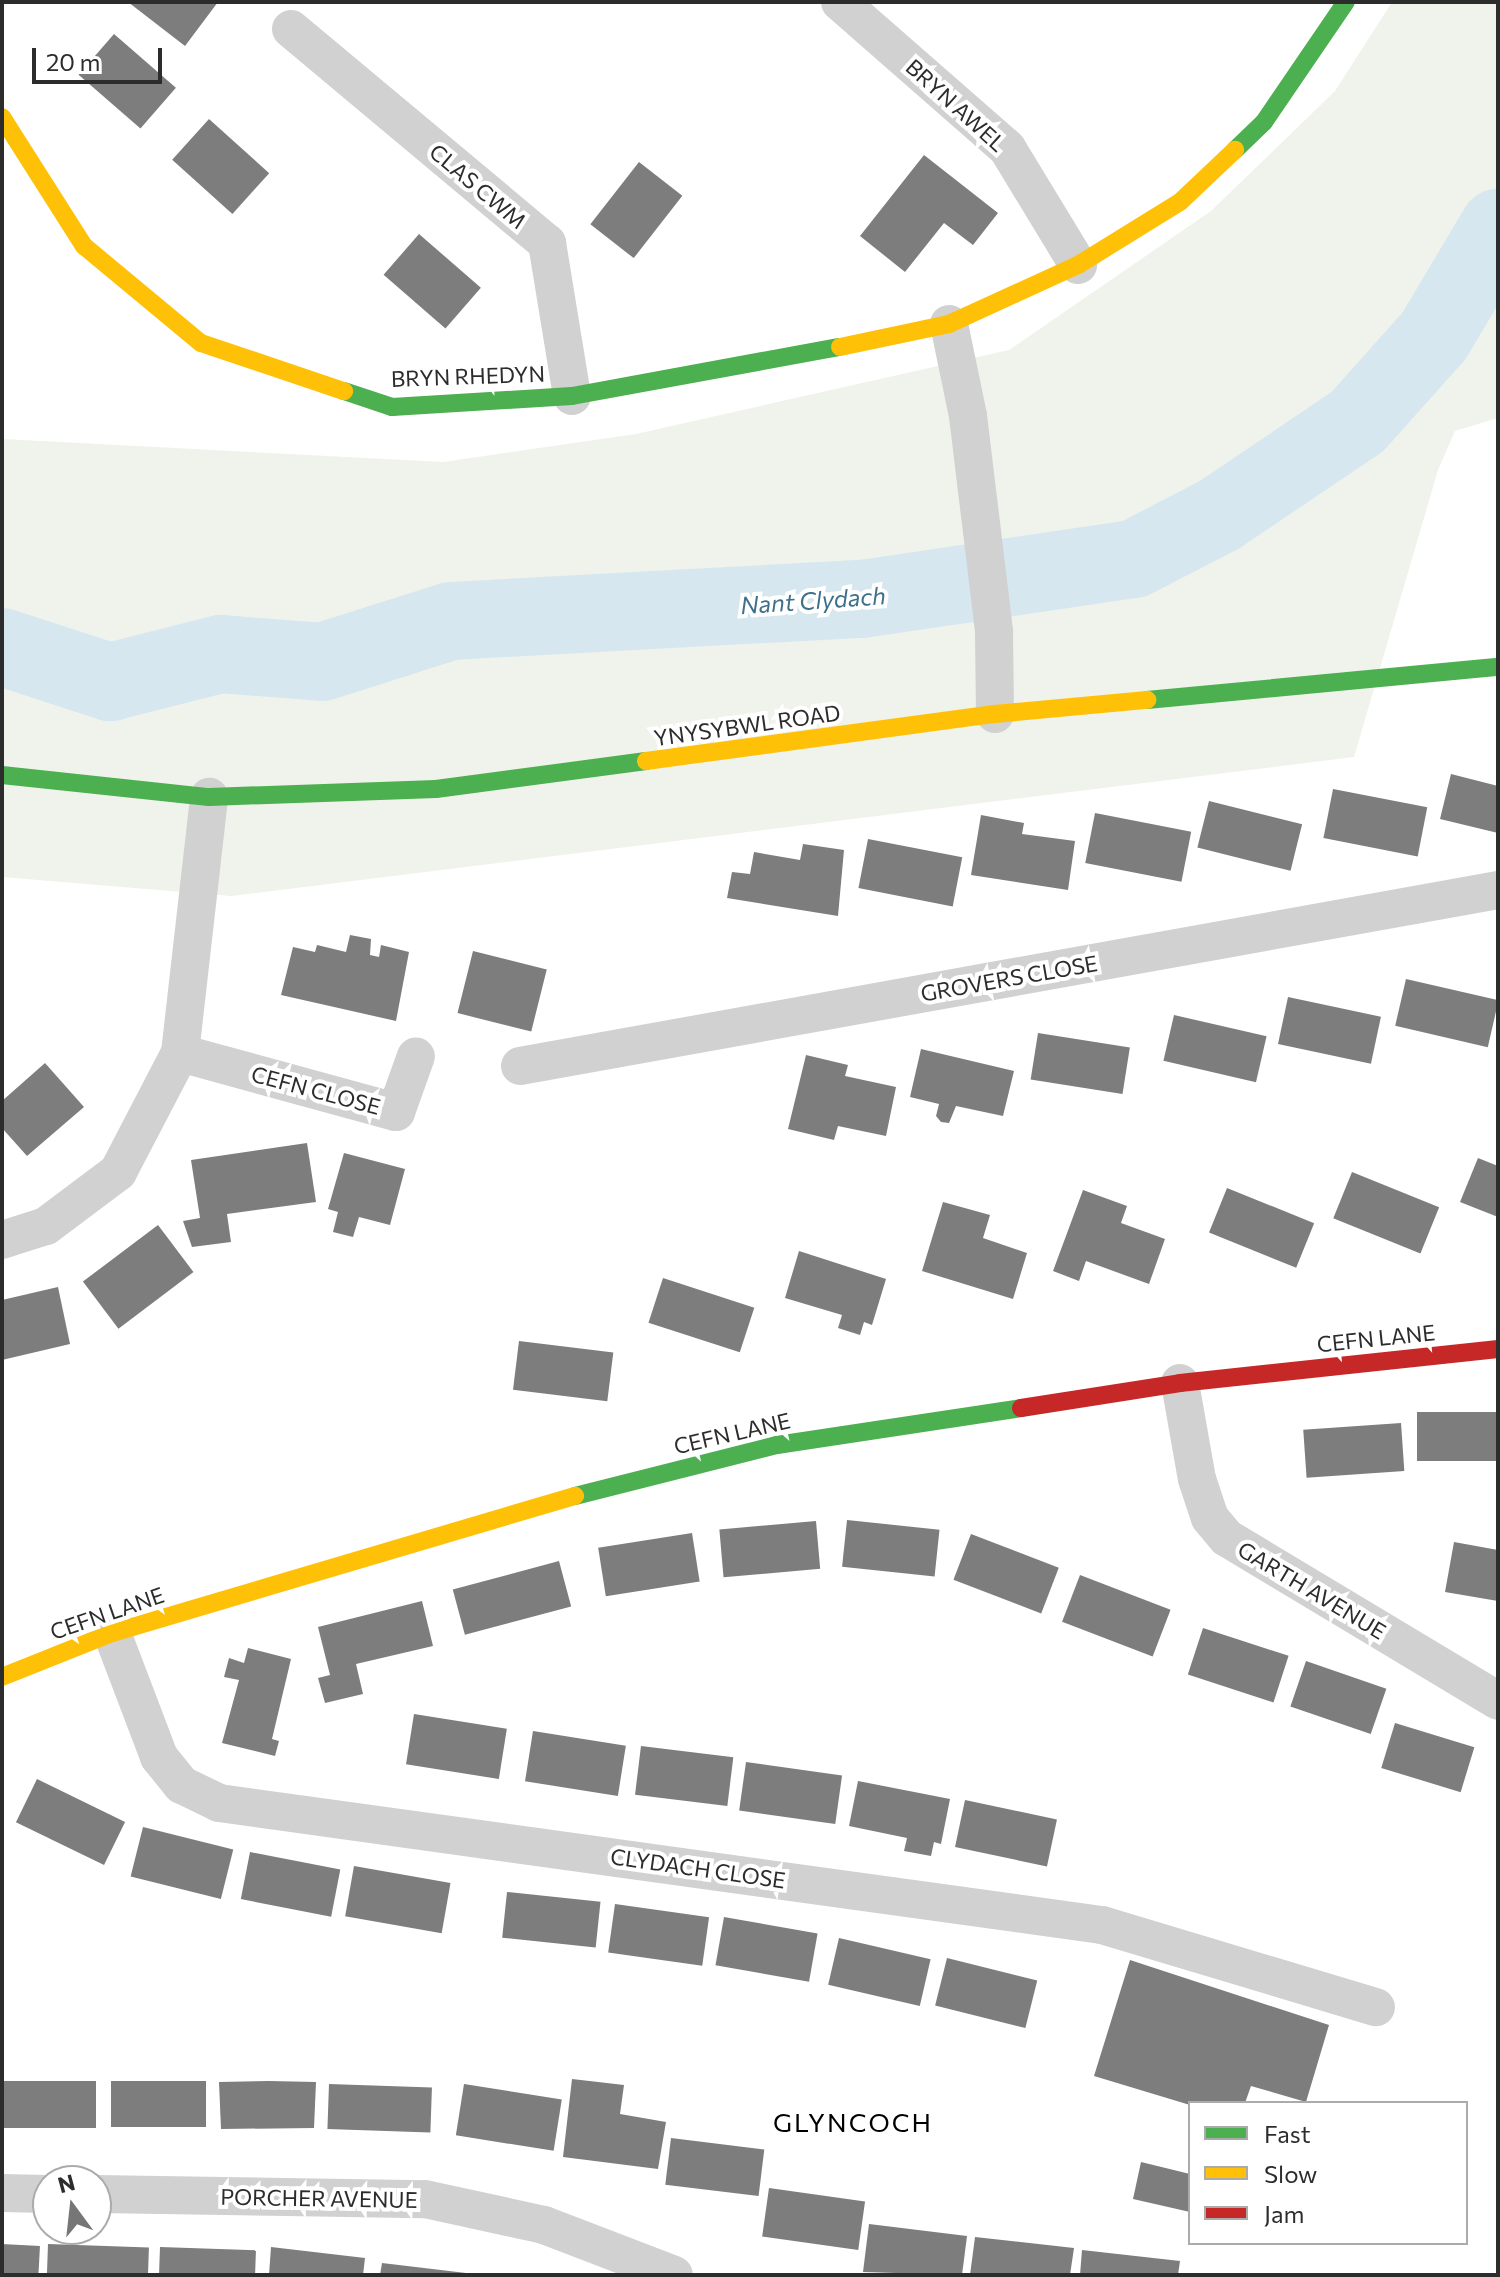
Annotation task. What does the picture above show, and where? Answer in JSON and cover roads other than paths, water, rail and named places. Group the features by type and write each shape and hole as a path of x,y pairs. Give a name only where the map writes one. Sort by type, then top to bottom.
{"street":[{"name":"BRYN AWEL","path":"840,2 1007,148 1078,265"},
{"name":"BRYN RHEDYN","path":"2,117 84,246 201,343 392,407 572,396 758,365 949,324 1078,265 1180,202 1264,122 1346,2"},
{"name":"CLAS CWM","path":"291,29 547,243 572,396"},
{"path":"949,324 968,416 994,632 995,714"},
{"name":"YNYSYBWL ROAD","path":"2,775 209,797 436,789 995,714 1498,667"},
{"path":"2,1240 46,1226 118,1172 180,1053 209,797"},
{"name":"GROVERS CLOSE","path":"520,1066 1498,890"},
{"name":"CEFN CLOSE","path":"180,1053 396,1112 416,1056"},
{"name":"CEFN LANE","path":"2,1677 112,1633 563,1499 777,1445 1180,1383 1498,1349"},
{"name":"GARTH AVENUE","path":"1180,1383 1197,1479 1210,1518 1227,1538 1498,1701"},
{"name":"CLYDACH CLOSE","path":"112,1633 159,1757 182,1785 219,1803 1102,1925 1376,2007"},
{"path":"2,2193 32,2194"},
{"name":"PORCHER AVENUE","path":"112,2194 425,2199 544,2225 674,2275"}],"waterway":[{"name":"Nant Clydach","path":"2,647 110,682 221,654 322,662 451,621 862,599 1134,559 1219,515 1357,422 1434,336 1498,228"}],"district":[{"name":"GLYNCOCH","path":"853,2122"}]}
